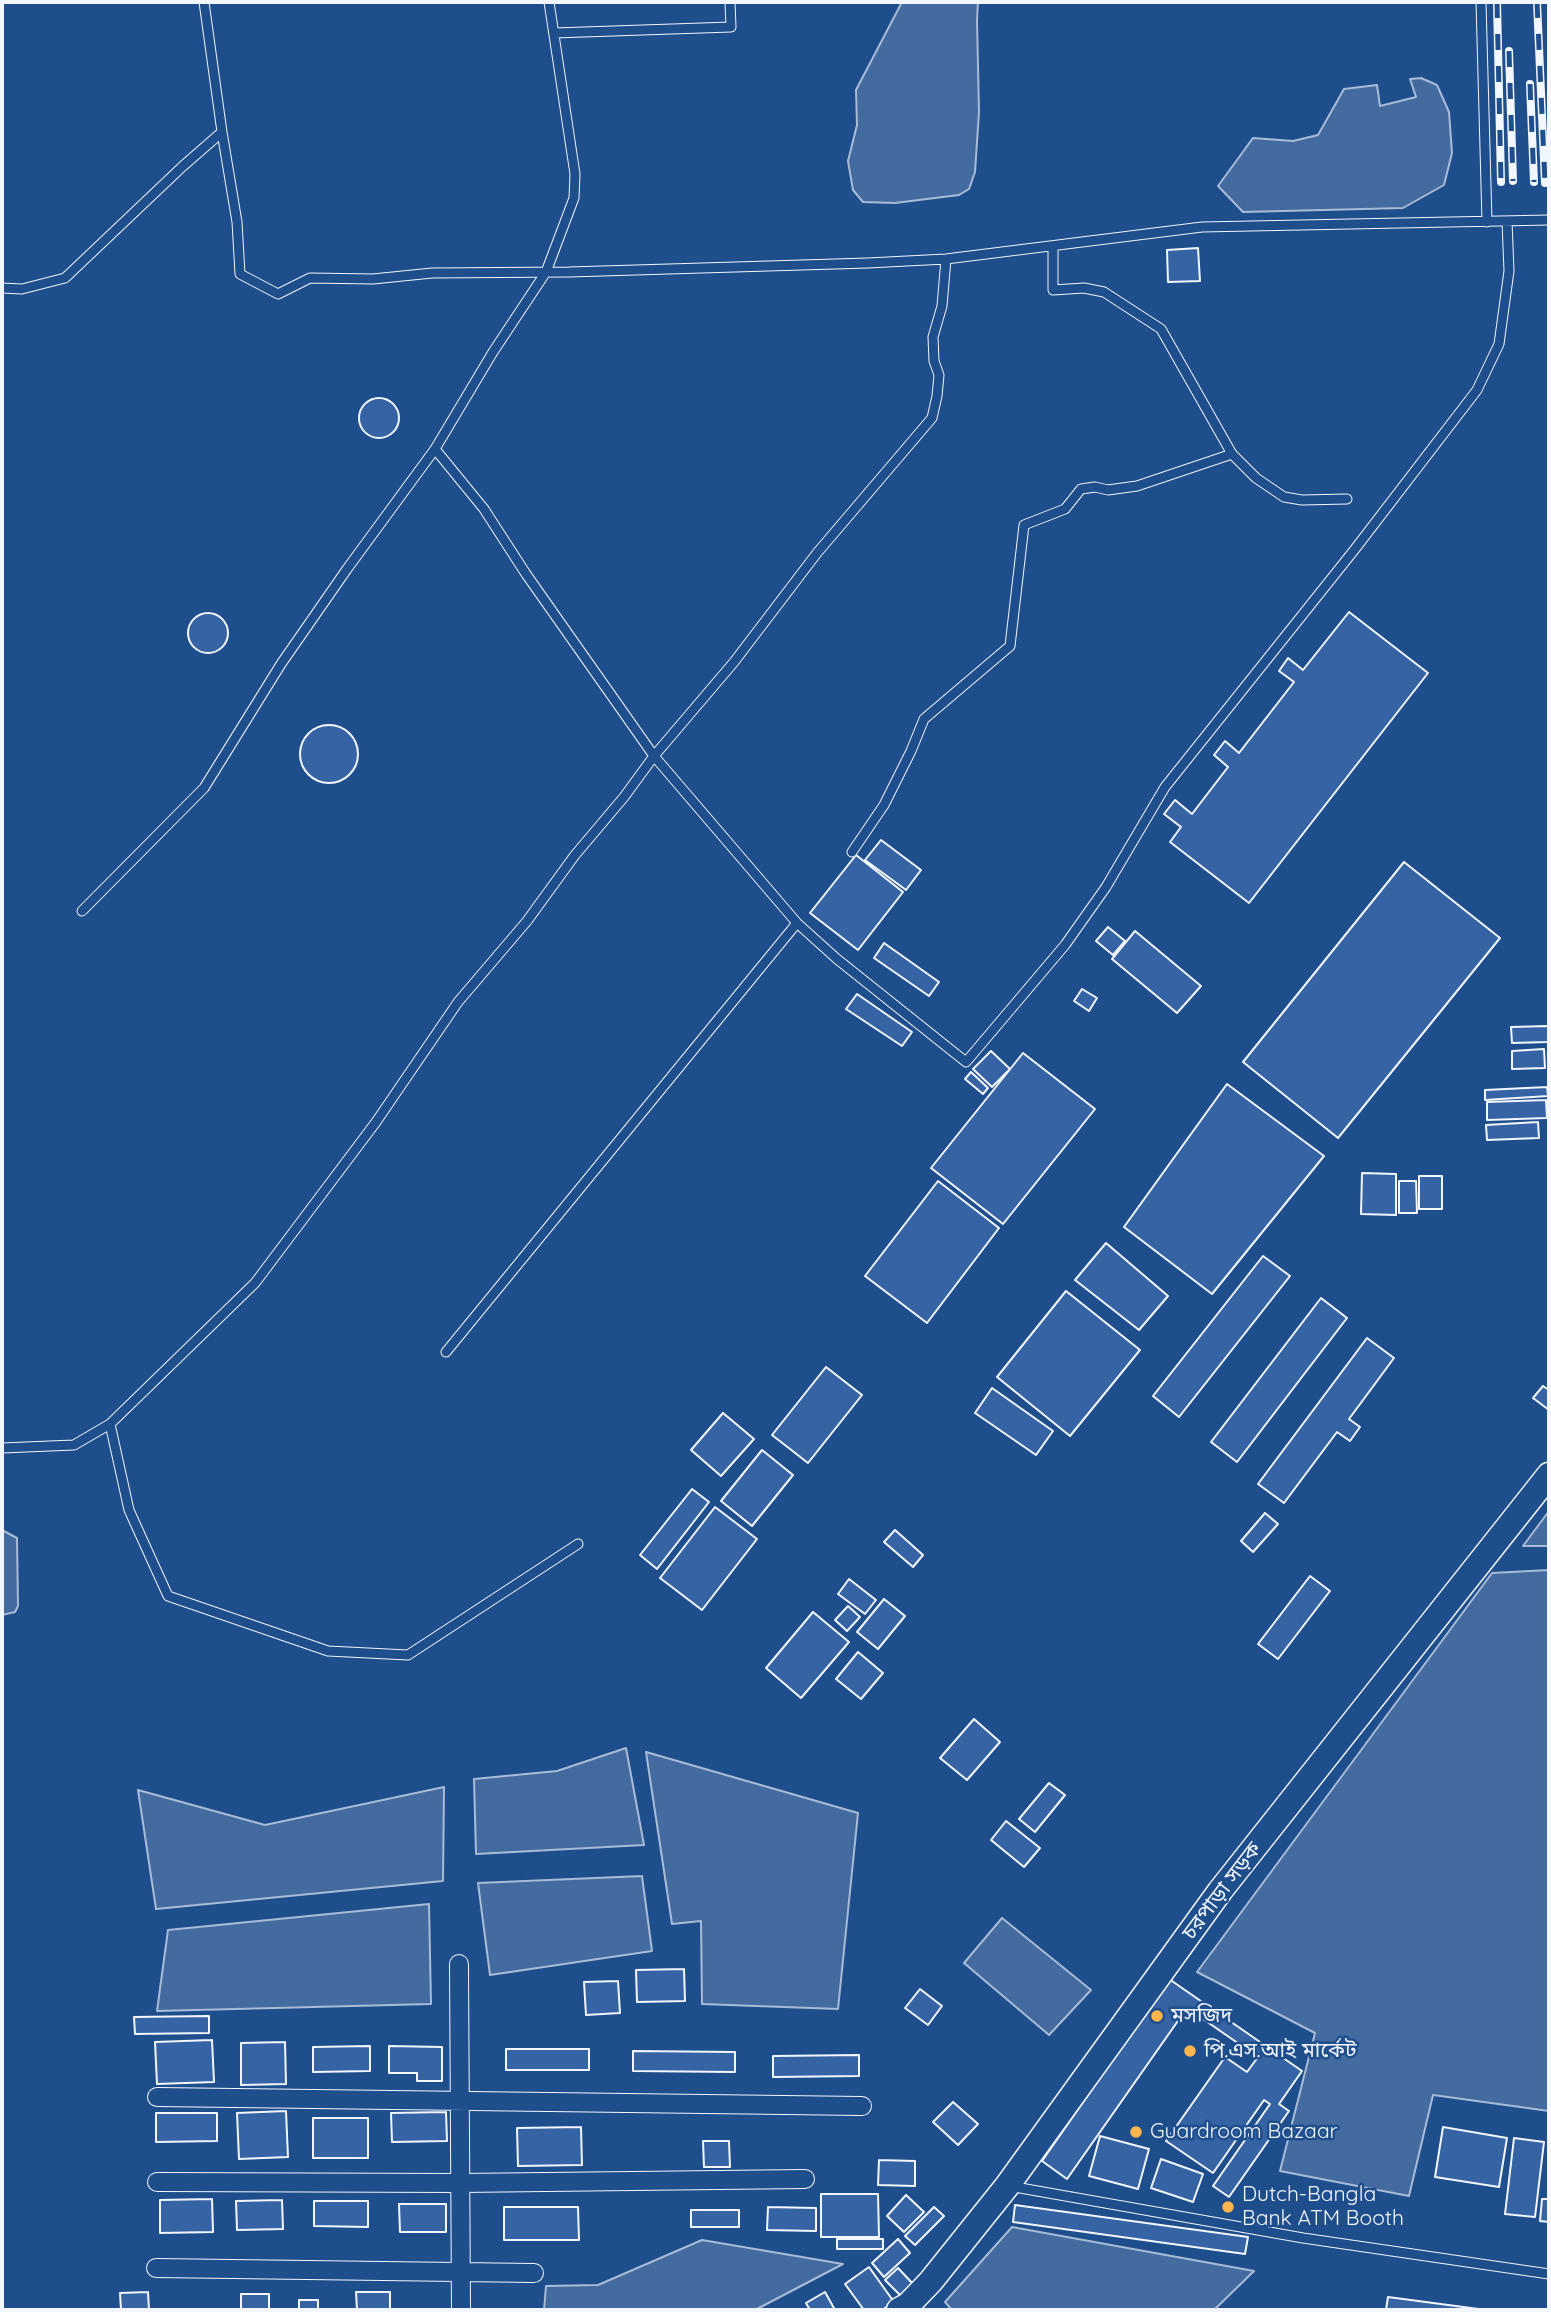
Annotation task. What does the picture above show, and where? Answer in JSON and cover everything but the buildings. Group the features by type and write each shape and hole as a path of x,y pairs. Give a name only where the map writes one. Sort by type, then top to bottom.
{"street":[{"name":"চরপাড়া সড়ক","path":"907,2308 1007,2186 1220,1891 1549,1475"},
{"path":"459,1964 461,2310"},
{"path":"157,2097 863,2106"},
{"path":"156,2182 460,2183 806,2179"},
{"path":"156,2268 534,2273"}],"lane":[{"path":"204,2 237,222 240,274 278,293 310,278 373,279 432,273 868,263 946,259 1202,227 1549,220"},
{"path":"82,911 204,788 281,664 435,449 493,352 546,272 574,198 575,174 549,2"},
{"path":"554,33 731,27 730,2"},
{"path":"1481,2 1487,222"},
{"path":"2,288 22,289 65,278 222,132"},
{"path":"435,449 484,509 526,574 654,756 797,923 837,959 966,1062 1072,936 1107,887 1165,787 1355,550 1477,390 1499,344 1509,271 1507,221"},
{"path":"1053,247 1053,290 1084,288 1104,292 1161,329 1232,454 1256,478 1284,497 1302,500 1346,499"},
{"path":"2,1448 74,1445 110,1424 255,1283 376,1122 458,1002 527,921 575,855 734,662 817,553 932,418 939,375 934,360 933,337 942,306 946,259"},
{"path":"852,852 884,805 924,719 1010,646 1024,524 1065,509 1081,489 1095,487 1108,490 1137,486 1232,454"},
{"path":"446,1352 797,923"},
{"path":"110,1424 129,1510 168,1595 328,1651 408,1655 578,1544"},
{"path":"1007,2186 1303,2238 1549,2274"}],"water":[{"path":"902,2 978,2 979,112 975,172 969,189 959,195 895,203 863,202 853,190 848,161 857,125 856,90"},
{"path":"1421,78 1437,85 1449,112 1452,153 1444,185 1403,208 1243,212 1218,186 1253,138 1293,141 1318,135 1344,89 1377,85 1380,106 1416,97 1410,79"},
{"path":"1549,1511 1549,1546 1523,1546"},
{"path":"2,1530 17,1538 18,1606 15,1612 2,1615"},
{"path":"1549,1570 1549,2111 1433,2095 1409,2196 1280,2171 1315,2033 1197,1972 1492,1573"},
{"path":"626,1748 644,1845 476,1854 474,1779 557,1771"},
{"path":"646,1752 858,1813 838,2009 702,2004 701,1921 672,1924"},
{"path":"444,1787 443,1881 156,1909 138,1790 265,1825"},
{"path":"642,1876 652,1951 490,1975 478,1883"},
{"path":"429,1904 431,2004 157,2011 168,1930"},
{"path":"1002,1918 1091,1990 1049,2035 964,1963"},
{"path":"1012,2227 1254,2271 1214,2310 952,2310 945,2302"},
{"path":"702,2240 843,2264 755,2310 544,2310 546,2286 598,2285"}],"railway":[{"path":"1497,2 1501,182"},
{"path":"1537,2 1545,183"},
{"path":"1509,51 1513,181"},
{"path":"1530,84 1534,182"}],"place":[{"name":"মসজিদ","path":"1157,2016"},
{"name":"পি.এস.আই মার্কেট","path":"1190,2051"},
{"name":"Guardroom Bazaar","path":"1136,2132"},
{"name":"Dutch-Bangla Bank ATM Booth","path":"1228,2207"}]}
